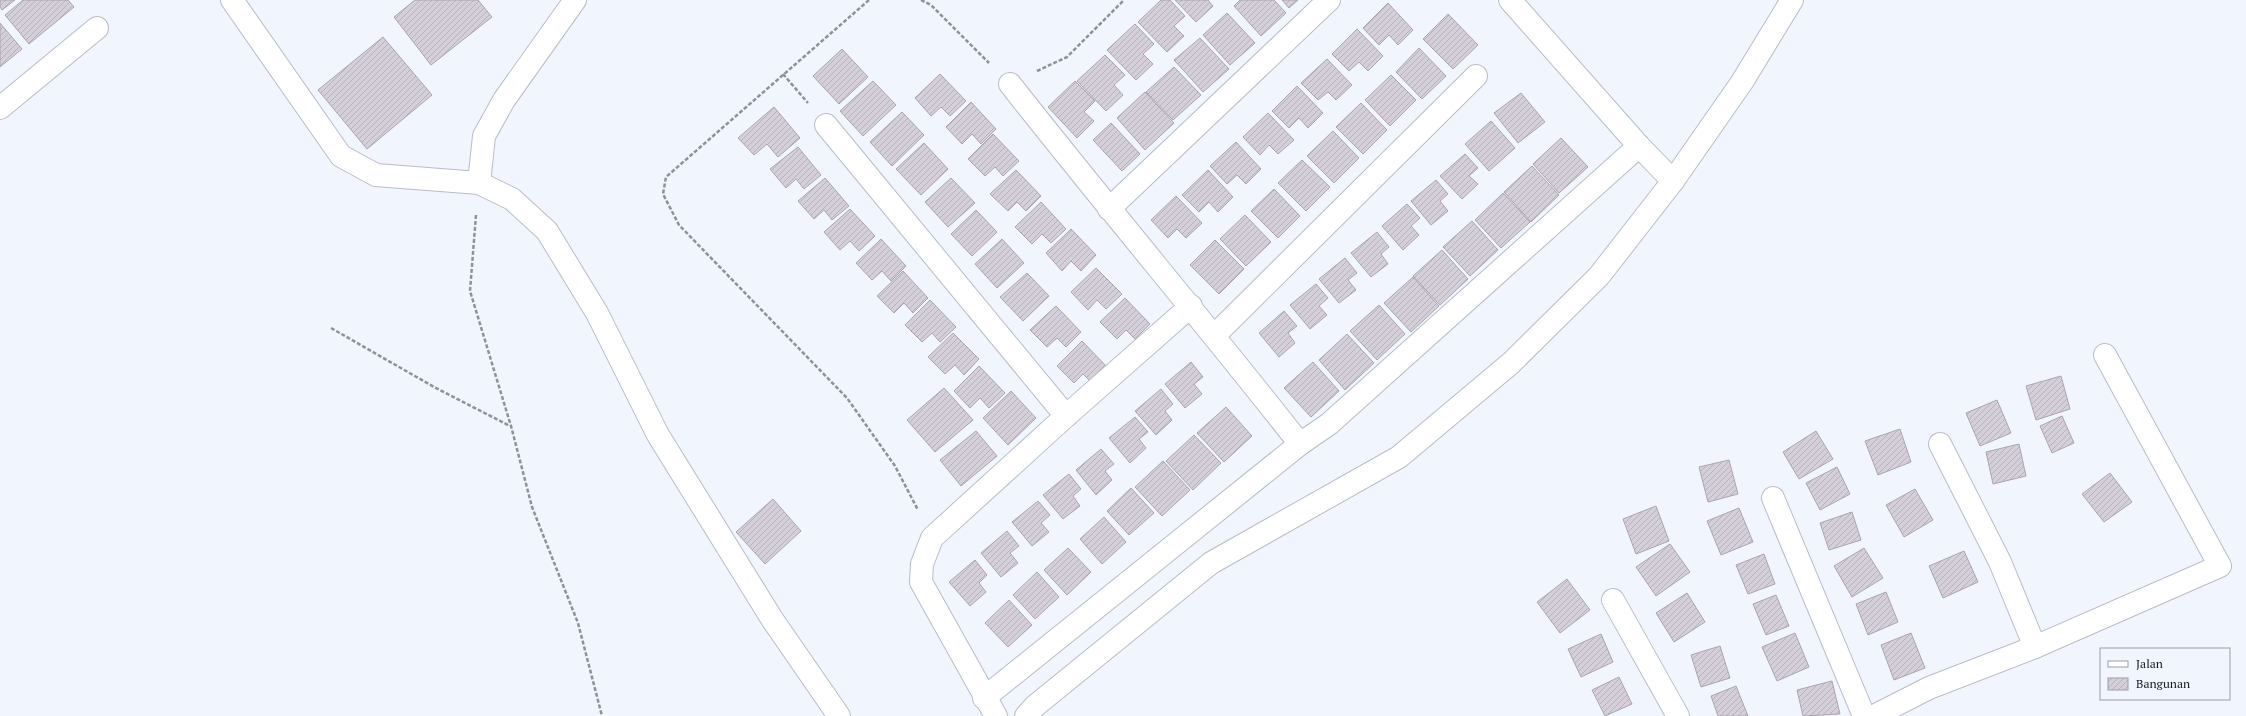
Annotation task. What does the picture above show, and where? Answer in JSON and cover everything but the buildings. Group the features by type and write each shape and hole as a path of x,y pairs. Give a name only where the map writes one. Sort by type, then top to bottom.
{"street":[{"path":"232,0 341,156 376,175 479,183 512,199 547,231 597,313 658,435 772,619 839,716"},
{"path":"479,183 484,136 504,100 575,0"},
{"path":"1109,209 1329,0"},
{"path":"1026,716 1035,706 1211,563 1399,457 1511,362 1599,276 1673,181 1742,82 1792,0"},
{"path":"1512,1 1639,146 1673,181"},
{"path":"0,108 97,28"},
{"path":"1215,335 1476,76"},
{"path":"1010,84 1109,209 1215,335 1300,444"},
{"path":"826,125 1066,416"},
{"path":"984,698 1300,444 1329,424 1639,146"},
{"path":"996,716 984,698 921,582 922,564 932,538 1066,416 1191,306"},
{"path":"1874,716 1929,688 2035,647 2220,566 2105,355"},
{"path":"1940,444 2000,562 2035,647"},
{"path":"1773,498 1864,716"},
{"path":"1613,600 1678,716"}],"path":[{"path":"869,0 666,177 664,194 679,225 847,398 895,466 932,538"},
{"path":"921,0 931,5 1010,84 1067,57 1124,0"},
{"path":"783,74 826,125"},
{"path":"479,183 470,291 511,426 532,507 578,623 602,716"},
{"path":"331,328 434,388 511,426"}]}
